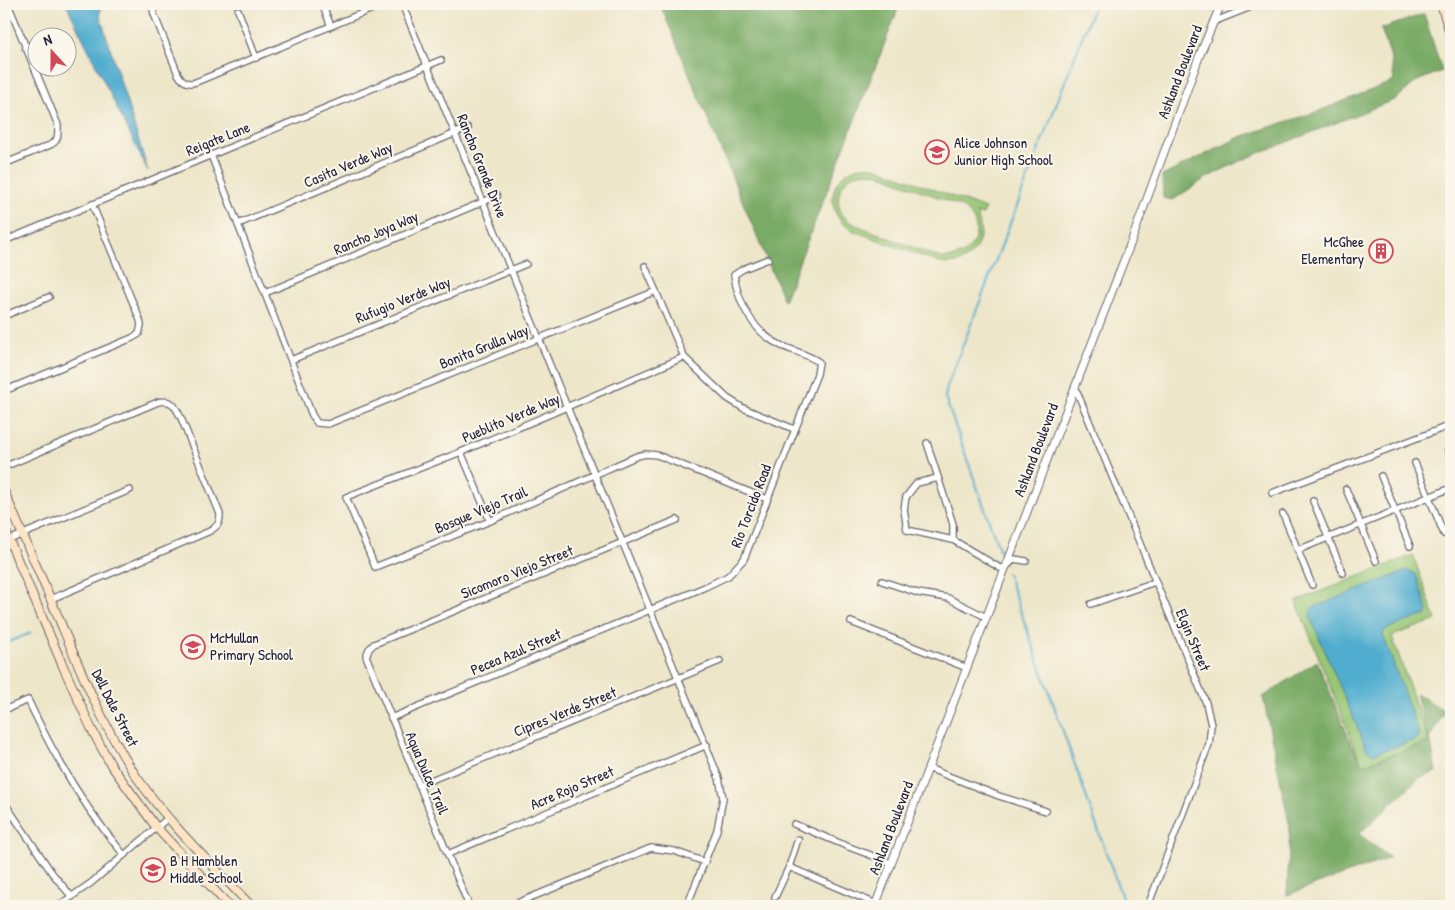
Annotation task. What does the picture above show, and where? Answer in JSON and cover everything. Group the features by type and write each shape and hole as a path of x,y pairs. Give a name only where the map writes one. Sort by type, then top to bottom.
{"main road":[{"path":"1441,4 1451,37"},
{"name":"Dell Dale Street","path":"4,491 89,690 114,740 139,780 168,818 251,906"},
{"name":"Dell Dale Street","path":"4,528 6,541 92,730 111,765 156,827 229,906"},
{"path":"62,664 66,656 73,651"},
{"path":"92,730 101,738 114,740"},
{"path":"240,894 240,906"}],"street":[{"path":"4,164 55,143 58,136 58,125 8,4"},
{"path":"152,4 154,14 178,74 182,80 192,83 384,4"},
{"path":"322,4 331,26"},
{"name":"Rancho Grande Drive","path":"402,4 624,542 719,778 722,798 717,830 687,906"},
{"name":"Ashland Boulevard","path":"876,905 1221,4"},
{"path":"1213,22 1258,4"},
{"path":"238,10 256,58"},
{"name":"Reigate Lane","path":"4,241 441,60"},
{"name":"Casita Verde Way","path":"238,224 468,128"},
{"path":"211,155 291,360"},
{"name":"Rancho Joya Way","path":"265,292 497,196"},
{"path":"4,391 139,334 140,320 92,204"},
{"name":"Rio Torcido Road","path":"651,610 728,576 744,559 817,374 819,362 809,356 780,345 762,332 752,321 745,309 734,275 743,269 768,259"},
{"name":"Rufugio Verde Way","path":"291,360 526,264"},
{"path":"645,266 684,357 727,398 743,408 794,429"},
{"name":"Bonita Grulla Way","path":"291,360 312,415 317,423 328,424 656,291"},
{"path":"4,316 49,298"},
{"name":"Pueblito Verde Way","path":"375,567 346,497 568,408 684,357"},
{"name":"Elgin Street","path":"1075,387 1206,703 1211,725 1209,744 1148,906"},
{"path":"4,466 166,400 177,409 220,517 216,527 210,531 51,599"},
{"path":"1272,493 1451,425"},
{"path":"927,443 953,524 953,540"},
{"path":"1448,450 1451,459"},
{"path":"461,452 490,521"},
{"name":"Bosque Viejo Trail","path":"375,567 490,521 595,474 646,454 657,455 767,499"},
{"path":"1415,463 1444,534"},
{"path":"1381,476 1410,546"},
{"path":"938,478 917,483 906,497 904,509 907,530 953,540 1000,568 1005,568 1014,559 1026,561"},
{"path":"1298,550 1451,488"},
{"path":"1346,489 1376,561"},
{"path":"6,541 130,490"},
{"path":"1313,501 1343,573"},
{"path":"1283,514 1312,585"},
{"name":"Sicomoro Viejo Street","path":"368,649 374,644 677,520"},
{"path":"882,581 918,593 948,598 986,617"},
{"path":"1091,604 1155,582"},
{"name":"Pecea Azul Street","path":"391,718 651,610"},
{"path":"851,622 967,668"},
{"name":"Aqua Dulce Trail","path":"368,649 366,656 469,906"},
{"name":"Cipres Verde Street","path":"419,785 720,661"},
{"path":"4,710 28,700 79,794 124,855"},
{"name":"Acre Rojo Street","path":"448,854 707,745"},
{"path":"928,768 999,796 1046,811"},
{"path":"4,802 52,874 72,897"},
{"path":"58,906 72,897 168,818"},
{"path":"794,824 891,864"},
{"path":"775,897 789,867 798,839"},
{"path":"510,906 651,848 674,851 704,862"},
{"path":"789,867 876,905"}],"green space":[{"path":"660,4 900,4 784,301"},
{"path":"1424,14 1442,71 1417,81 1396,99 1242,160 1206,178 1173,200 1163,198 1162,176 1240,137 1319,111 1394,81 1390,54 1381,29"},
{"path":"865,166 878,168 985,209 983,215 976,213 980,233 974,250 961,262 951,264 940,263 854,231 843,224 833,204 833,194 843,176 853,169","holes":["876,173 958,205 968,212 974,220 976,229 971,247 964,253 954,257 941,258 856,225 847,219 841,211 839,203 839,194 842,186 856,174"]},
{"path":"1413,555 1436,620 1392,636 1429,742 1362,765 1296,601"},
{"path":"1317,661 1362,765 1429,742 1416,693 1445,711 1430,737 1436,772 1419,778 1359,834 1390,858 1287,895 1290,828 1263,697"}],"water":[{"path":"66,4 101,4 100,15 148,171 78,28"},
{"path":"1408,570 1416,574 1428,611 1426,615 1384,630 1383,635 1419,734 1415,740 1373,754 1367,750 1310,616 1312,608"}],"waterway":[{"path":"1004,563 945,397 948,384 1095,4"},
{"path":"1007,573 1125,906"},
{"path":"4,644 31,633"}],"place":[{"name":"Alice Johnson Junior High School","path":"937,152"},
{"name":"McGhee Elementary","path":"1381,251"},
{"name":"McMullan Primary School","path":"193,647"},
{"name":"B H Hamblen Middle School","path":"153,870"}]}
